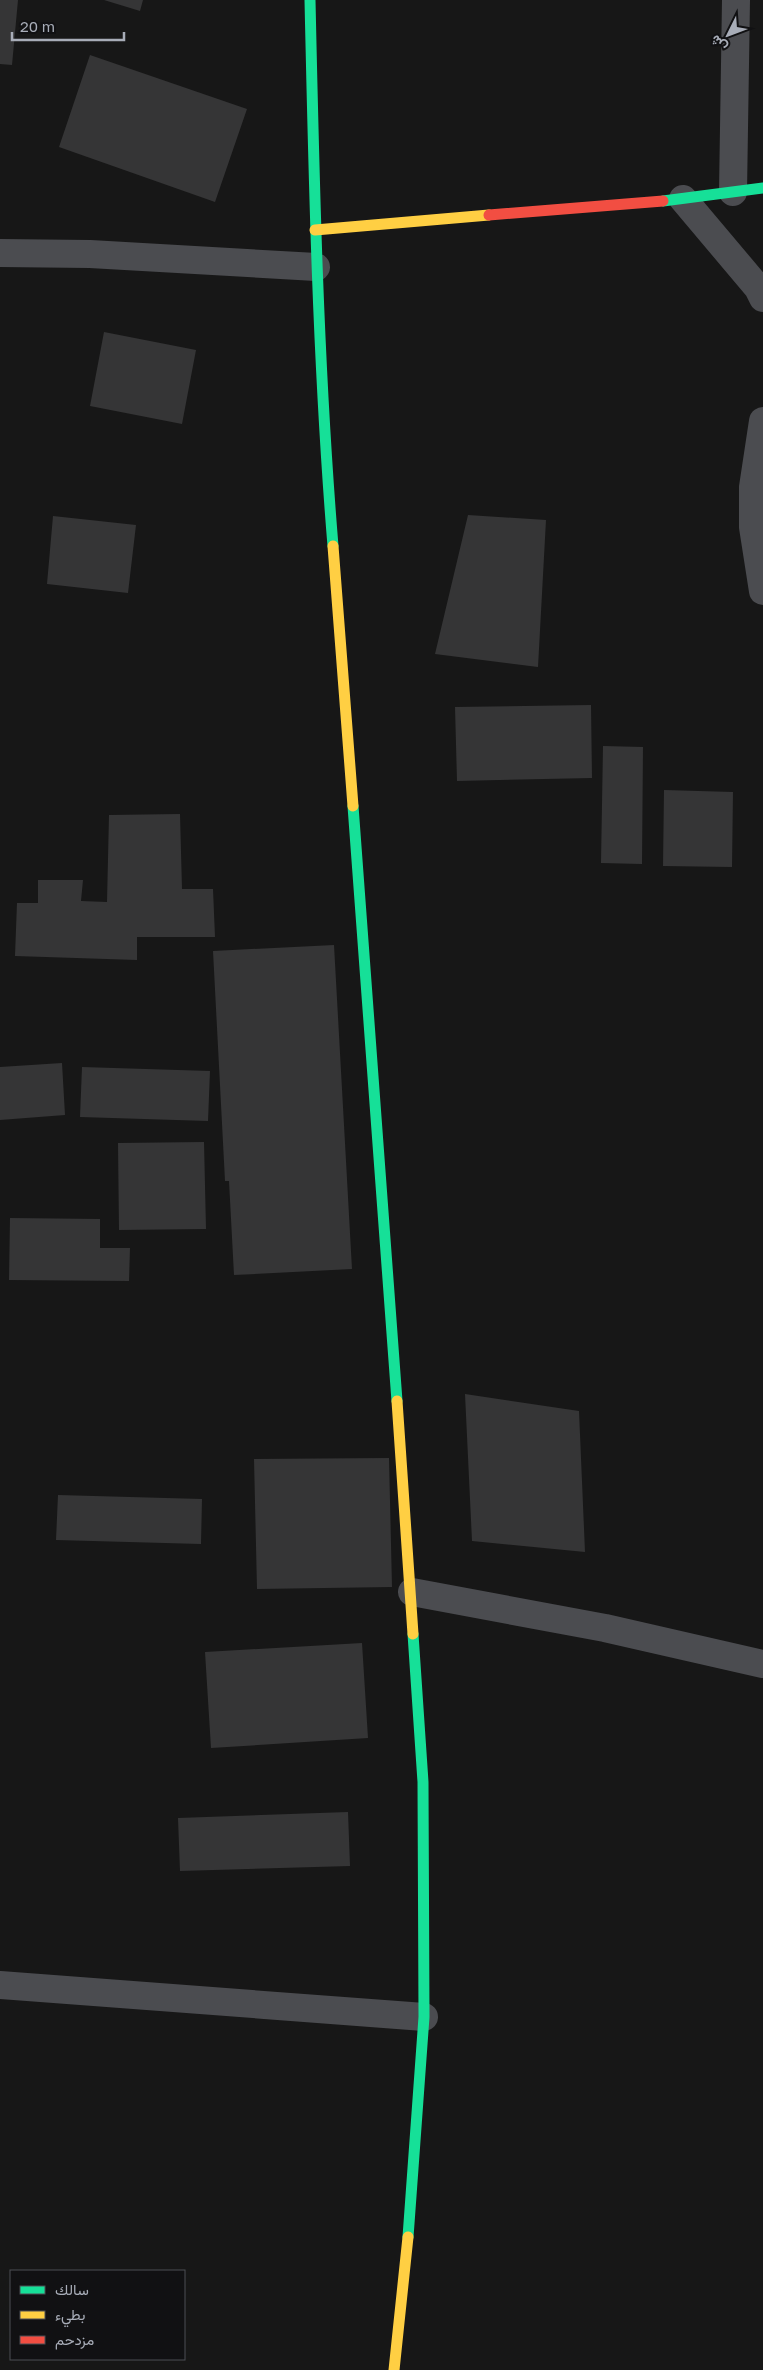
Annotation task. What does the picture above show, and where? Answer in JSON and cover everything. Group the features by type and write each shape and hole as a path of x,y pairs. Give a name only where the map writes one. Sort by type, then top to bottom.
{"main road":[{"path":"310,0 316,267 323,422 336,615 378,1132 412,1592 423,1782 424,2017 406,2260 394,2370"},
{"path":"315,230 683,199 763,188"}],"street":[{"path":"733,192 736,0"},
{"path":"683,199 758,288 763,298"},
{"path":"0,253 90,254 316,267"},
{"path":"763,421 753,488 753,527 763,591"},
{"path":"412,1592 605,1628 763,1664"},
{"path":"0,1985 424,2017"}],"building":[{"path":"0,0 18,0 12,65 0,64"},
{"path":"104,0 143,0 140,11"},
{"path":"90,55 247,109 215,202 59,147"},
{"path":"104,332 196,350 182,424 90,406"},
{"path":"468,515 546,520 538,667 435,654"},
{"path":"53,516 136,525 128,593 47,584"},
{"path":"591,705 592,778 457,781 455,707"},
{"path":"603,746 643,747 642,864 601,863"},
{"path":"664,790 733,792 732,867 663,866"},
{"path":"180,814 182,889 213,889 215,937 137,937 137,960 15,956 17,903 38,903 38,880 83,880 81,901 107,902 109,815"},
{"path":"334,945 352,1269 234,1275 229,1181 225,1181 213,951"},
{"path":"62,1063 65,1115 0,1120 0,1067"},
{"path":"82,1067 210,1071 208,1121 80,1117"},
{"path":"204,1142 206,1229 119,1230 118,1143"},
{"path":"10,1218 100,1219 100,1248 130,1248 129,1281 9,1280"},
{"path":"465,1394 579,1411 585,1552 472,1541"},
{"path":"389,1458 392,1587 257,1589 254,1459"},
{"path":"58,1495 202,1499 201,1544 56,1540"},
{"path":"362,1643 368,1738 211,1748 205,1652"},
{"path":"348,1812 350,1866 180,1871 178,1818"}],"traffic: fast":[{"path":"310,0 320,341 333,546"},
{"path":"663,201 763,188"},
{"path":"353,806 397,1401"},
{"path":"408,2237 424,2017 423,1782 413,1634"}],"traffic: slow":[{"path":"315,230 489,215"},
{"path":"333,546 353,806"},
{"path":"397,1401 413,1634"},
{"path":"394,2370 408,2237"}],"traffic: jam":[{"path":"489,215 663,201"}]}
